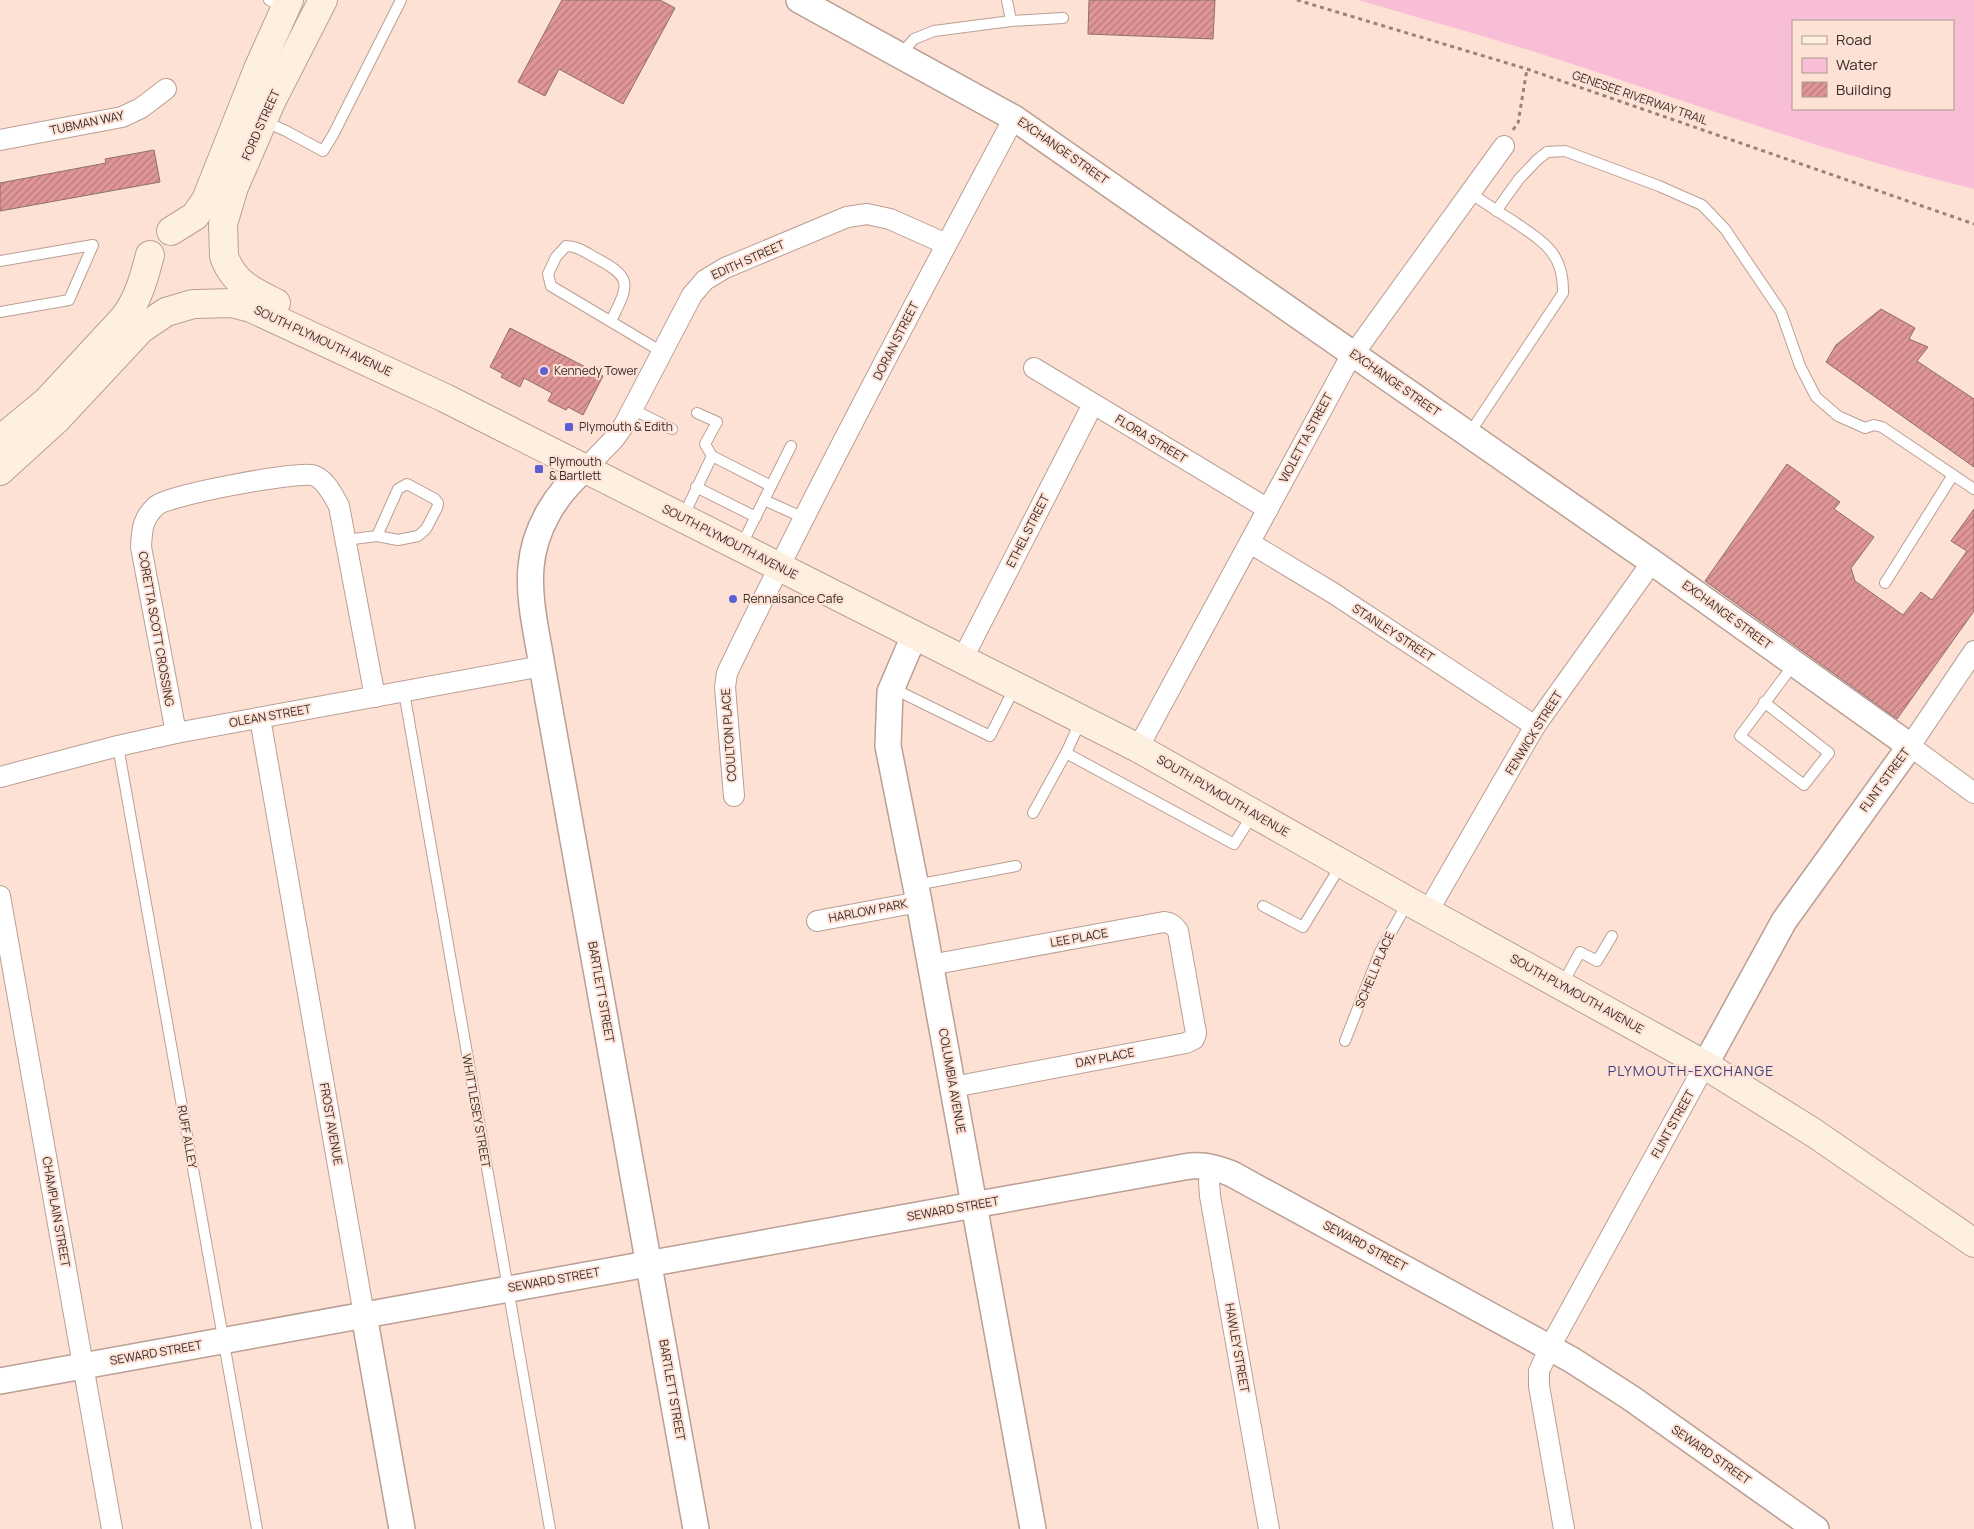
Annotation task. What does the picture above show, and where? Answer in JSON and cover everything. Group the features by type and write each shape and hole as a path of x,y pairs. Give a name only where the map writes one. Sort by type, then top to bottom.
{"main road":[{"name":"FORD STREET","path":"225,258 222,232 226,209 234,187 284,73 323,0"},
{"name":"FORD STREET","path":"172,231 195,216 206,200 258,69 281,3"},
{"path":"0,440 47,401 74,374 128,312 139,291 150,255 159,240 172,231 186,228 204,232 219,244 225,258 225,273 219,288 210,298 166,312 141,329 68,408 0,471"},
{"path":"150,255 149,269 151,280 156,290 170,301 183,305 195,304"},
{"name":"SOUTH PLYMOUTH AVENUE","path":"225,258 233,276 248,289 350,342 445,398"},
{"name":"SOUTH PLYMOUTH AVENUE","path":"195,304 232,303 251,308 445,398 1138,748 1342,864 1705,1065 1814,1133 1974,1243"}],"street":[{"name":"EXCHANGE STREET","path":"799,0 1014,118 1652,562 1974,793"},
{"name":"TUBMAN WAY","path":"0,140 122,117 141,108 166,89"},
{"name":"DORAN STREET","path":"779,566 946,244 1014,118"},
{"name":"VIOLETTA STREET","path":"1138,748 1342,372 1504,146"},
{"name":"EDITH STREET","path":"585,469 614,439 632,409 692,295 705,280 725,268 847,217 867,214 890,219 946,244"},
{"name":"FLORA STREET","path":"1034,368 1268,509"},
{"name":"ETHEL STREET","path":"963,658 1093,404"},
{"name":"BARTLETT STREET","path":"585,469 572,479 545,520 533,553 531,586 542,666 696,1529"},
{"name":"CORETTA SCOTT CROSSING","path":"176,733 141,547 142,524 156,505 177,496 289,476 313,475 328,486 339,506 375,697"},
{"name":"STANLEY STREET","path":"1250,543 1333,593 1535,726"},
{"name":"FENWICK STREET","path":"1418,906 1535,726 1652,562"},
{"name":"COULTON PLACE","path":"734,796 725,680 779,566"},
{"name":"COLUMBIA AVENUE","path":"914,636 890,692 888,746 918,893 1033,1529"},
{"name":"FLINT STREET","path":"1564,1529 1539,1386 1539,1372 1550,1347 1784,920 1910,746 1974,651"},
{"name":"OLEAN STREET","path":"0,777 176,733 542,666"},
{"name":"FROST AVENUE","path":"260,718 402,1529"},
{"name":"HARLOW PARK","path":"817,921 918,893"},
{"name":"CHAMPLAIN STREET","path":"0,896 112,1529"},
{"name":"LEE PLACE","path":"930,965 1170,922 1178,931 1186,977"},
{"name":"DAY PLACE","path":"953,1087 1186,1043 1194,1038 1196,1033 1186,977"},
{"name":"SEWARD STREET","path":"0,1381 1184,1167 1211,1166 1232,1174 1550,1347 1631,1398 1816,1529"},
{"name":"HAWLEY STREET","path":"1211,1166 1210,1196 1269,1529"}],"lane":[{"path":"262,121 286,131 322,151 333,135 401,0"},
{"path":"1008,0 1011,21"},
{"path":"900,55 914,39 927,33 1011,21 1064,18"},
{"path":"1496,211 1519,179 1536,160 1547,152 1566,151 1659,186 1702,205 1725,229 1781,312 1800,366 1816,397 1838,416 1865,428 1874,425 1882,427 1974,489"},
{"path":"1469,434 1563,293 1564,278 1558,261 1543,241 1470,193"},
{"path":"0,261 92,245 69,300 0,312"},
{"path":"611,321 625,292 621,273 614,267 573,246 566,246 556,257 548,274 551,286 662,352"},
{"path":"632,409 672,429"},
{"path":"697,413 717,422 705,444 712,456 738,474 771,486"},
{"path":"740,547 791,446"},
{"path":"682,518 712,456"},
{"path":"1885,583 1953,475"},
{"path":"346,540 377,536 398,540 418,536 426,529 438,503 435,498 407,484 402,485 398,489 377,536"},
{"path":"696,487 726,498 756,517"},
{"path":"764,500 804,518"},
{"path":"1764,702 1828,753 1804,785 1740,736 1764,702 1794,664"},
{"path":"892,688 990,736 1016,685"},
{"name":"WHITTLESEY STREET","path":"404,692 550,1529"},
{"path":"1033,813 1066,753 1082,719"},
{"name":"RUFF ALLEY","path":"118,746 257,1529"},
{"path":"1066,753 1234,844 1254,814"},
{"path":"1263,906 1303,927 1342,864"},
{"path":"918,893 1016,866"},
{"name":"SCHELL PLACE","path":"1345,1041 1380,952 1418,906"},
{"path":"1562,986 1580,952 1597,961 1612,936"}],"path":[{"name":"GENESEE RIVERWAY TRAIL","path":"1298,0 1527,69 1974,224"},
{"path":"1504,146 1518,123 1527,69"}],"water":[{"path":"1358,0 1974,0 1974,189 1921,176 1817,145 1484,37"}],"building":[{"path":"562,0 660,0 675,8 623,104 559,69 545,96 518,82"},
{"path":"1089,0 1215,0 1213,39 1088,34"},
{"path":"154,150 160,182 0,211 0,183 106,163 105,159"},
{"path":"1881,309 1915,328 1909,339 1928,347 1917,361 1974,399 1974,467 1826,362 1836,345"},
{"name":"Kennedy Tower","path":"510,328 603,376 583,415 568,407 566,410 548,401 552,393 524,378 520,387 501,377 503,374 490,367"},
{"path":"1787,464 1840,502 1834,509 1874,537 1851,568 1855,581 1903,615 1921,592 1932,600 1967,551 1951,541 1974,509 1974,611 1897,719 1705,581"}],"place":[{"name":"Kennedy Tower","path":"544,371"},
{"name":"Plymouth & Edith","path":"569,427"},
{"name":"Plymouth & Bartlett","path":"539,469"},
{"name":"Rennaisance Cafe","path":"733,599"}],"district":[{"name":"PLYMOUTH-EXCHANGE","path":"1691,1071"}]}
